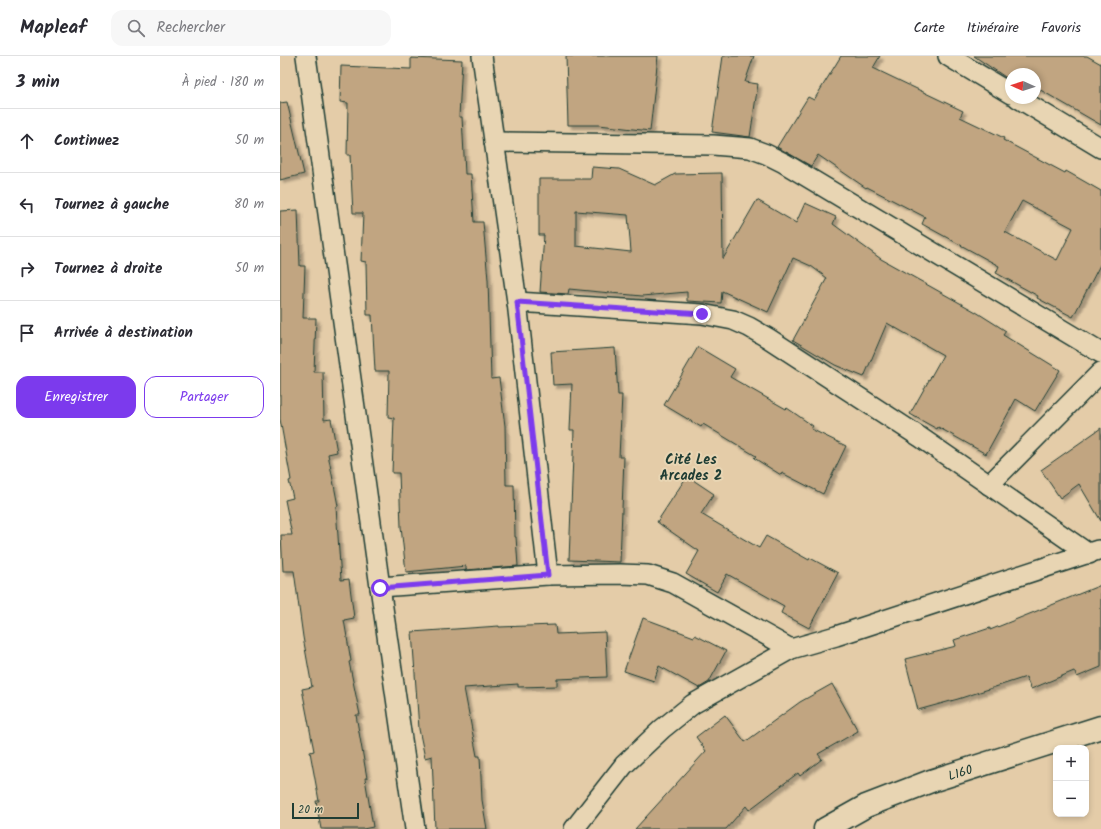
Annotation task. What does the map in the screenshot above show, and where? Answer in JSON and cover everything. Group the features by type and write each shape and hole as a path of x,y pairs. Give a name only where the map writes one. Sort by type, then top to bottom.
{"street":[{"path":"306,56 415,829"},
{"path":"482,56 517,302 548,575"},
{"path":"948,56 1005,90"},
{"path":"1028,104 1101,148"},
{"path":"494,142 713,145 750,148 784,163 1101,353"},
{"path":"517,302 702,314 732,320 749,327 920,437 989,485 1095,551"},
{"path":"989,485 1101,372"},
{"path":"574,829 624,765 662,729 693,704 791,649 836,636 1095,551"},
{"path":"380,588 548,575 637,574 658,577 673,583 791,649"},
{"name":"L160","path":"825,829 866,806 931,781 1101,727"}],"building":[{"path":"566,56 658,56 650,131 599,125 568,125"},
{"path":"723,56 754,56 745,82 758,84 750,137 712,132"},
{"path":"841,56 880,56 873,68 963,111 960,117 1004,138 1003,140 1065,173 1066,171 1101,191 1101,263 1073,317 1037,298 1038,296 996,273 999,266 922,224 925,217 867,187 866,188 818,155 811,166 777,147 808,97 814,100","holes":["1022,201 1073,228 1057,260 1005,232"]},
{"path":"974,56 1087,56 1101,64 1101,125 1041,90 1041,68 1005,68 1005,77"},
{"path":"411,58 462,60 459,117 462,117 465,174 471,174 474,222 483,222 488,280 491,379 499,378 505,426 506,485 514,485 515,537 518,566 466,570 466,566 406,572 401,527 399,473 392,473 394,418 388,417 389,371 375,371 372,315 367,315 366,262 361,261 363,213 353,213 350,155 347,155 348,103 340,102 341,66 411,69"},
{"path":"287,102 304,174 280,180 280,103"},
{"path":"592,167 619,169 655,185 675,174 722,173 723,259 757,200 796,223 805,203 836,217 833,224 881,259 976,312 1006,331 1003,335 1060,370 1035,411 1016,399 986,454 938,427 937,429 910,414 943,355 887,323 864,377 835,365 793,340 827,278 811,266 793,258 768,312 722,291 721,303 687,301 687,292 642,296 569,289 568,294 540,292 544,235 539,235 539,179 591,179","holes":["576,211 628,215 631,252 576,246"]},
{"path":"298,210 300,266 305,266 303,318 316,318 314,372 323,372 324,420 331,419 337,452 328,454 338,506 336,507 341,580 349,579 354,618 344,620 351,661 349,662 360,715 356,715 367,778 365,778 373,827 363,829 321,829 316,801 319,801 310,752 314,751 302,689 312,687 303,637 294,571 283,571 281,535 292,535 285,500 293,498 280,419 280,211"},
{"path":"698,347 735,369 730,377 786,409 787,408 813,426 811,429 846,446 823,494 782,473 781,475 754,458 756,456 703,424 701,427 664,405"},
{"path":"615,348 618,395 622,395 619,457 624,457 620,562 569,560 574,430 570,430 572,384 553,385 551,352"},
{"path":"1101,428 1101,521 1079,484 1060,498 1041,470"},
{"path":"687,476 714,494 701,514 759,548 766,536 809,560 810,558 838,573 809,628 781,613 784,606 727,574 717,592 686,574 699,551 657,522"},
{"path":"1101,585 1101,667 1077,677 1074,671 1031,689 1026,677 918,710 905,659 956,646 954,640 990,628 990,630"},
{"path":"643,618 694,637 695,635 726,651 709,682 699,688 659,666 654,681 624,671"},
{"path":"555,625 556,634 605,632 607,677 557,679 557,686 518,687 518,684 464,688 477,756 480,756 482,800 487,829 435,829 432,756 425,758 419,729 412,632 499,626"},
{"path":"832,684 858,731 818,754 822,759 800,776 798,773 749,810 746,806 726,829 635,829 706,751 696,737 725,715 745,742 800,702"}],"district":[{"name":"Cité Les Arcades 2","path":"691,468"}],"route":[{"path":"380,588 548,575 517,302 702,314"}]}
